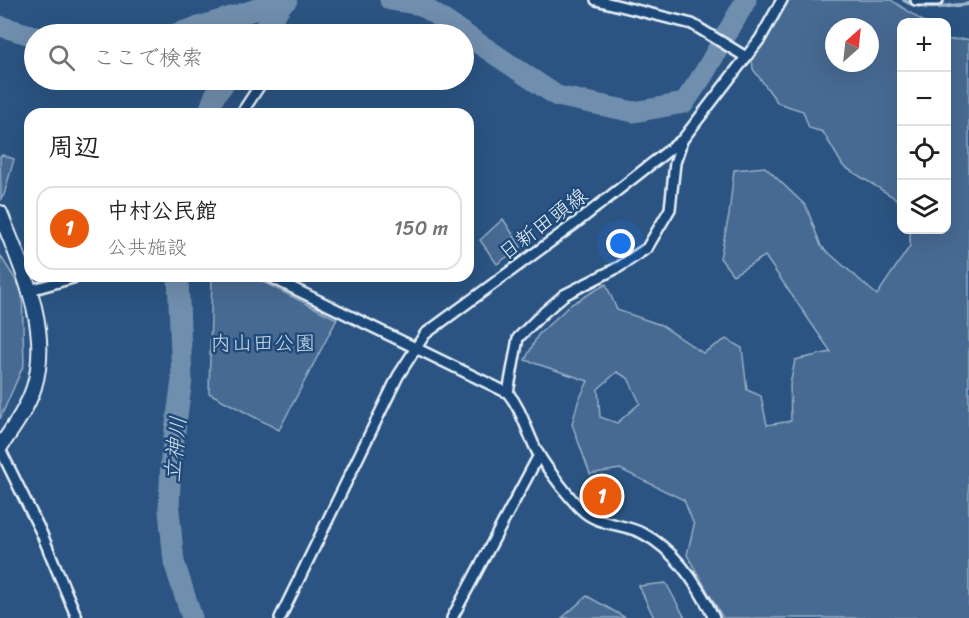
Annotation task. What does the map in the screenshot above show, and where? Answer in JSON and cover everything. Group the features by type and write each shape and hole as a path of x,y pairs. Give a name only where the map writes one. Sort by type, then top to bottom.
{"street":[{"path":"596,0 694,25 744,56"},
{"name":"日新田頭線","path":"280,618 398,376 425,334 576,223 683,139 783,0"},
{"path":"916,0 938,0"},
{"path":"245,108 256,90"},
{"path":"508,393 518,338 564,295 631,260 646,248 670,209 675,163 683,139"},
{"path":"0,213 24,275"},
{"path":"27,282 38,344 36,376 26,405 0,448 41,532 77,618"},
{"path":"30,290 59,282"},
{"path":"281,282 508,393 516,402 539,455 581,509 593,519 644,534 671,555 692,581 714,618"},
{"path":"452,618 539,455"}],"green space":[{"path":"787,0 891,0 918,18 897,18 897,200 843,166 823,132 809,128 803,111 778,103 753,69 752,58"},
{"path":"966,39 969,40 969,618 723,618 687,555 694,525 684,500 620,469 590,474 572,424 578,402 588,381 525,360 538,335 570,305 606,284 617,310 661,325 703,353 726,339 742,348 747,390 761,396 767,425 791,421 790,385 795,360 831,352 765,256 733,275 720,258 729,215 734,170 765,167 806,206 821,246 877,295 910,246 910,234 951,234 951,40","holes":["617,372 628,378 640,403 617,423 600,417 598,389"]},
{"path":"0,156 14,159 1,199"},
{"path":"503,219 521,247 497,264 480,240"},
{"path":"0,255 22,290 24,364 0,419"},
{"name":"内山田公園","path":"212,282 263,282 337,319 279,430 209,393"},
{"path":"666,583 685,618 654,618 639,586"},
{"path":"587,596 626,618 562,618"}],"waterway":[{"name":"立神川","path":"267,24 285,0"},
{"path":"208,24 287,0"},
{"path":"390,0 421,5 449,24"},
{"path":"474,40 557,96 634,112 684,103 703,75 746,0"},
{"path":"904,0 927,7 969,4"},
{"path":"0,26 24,33"},
{"name":"立神川","path":"210,108 219,90"},
{"name":"立神川","path":"178,282 182,380 171,459 169,510 174,562 192,618"}],"place":[{"name":"中村公民館","path":"602,496"}]}
